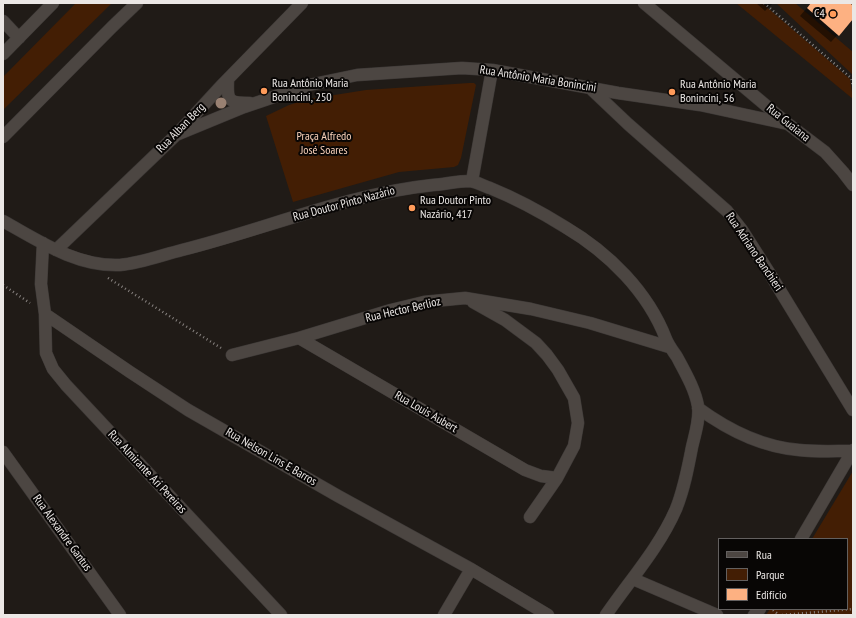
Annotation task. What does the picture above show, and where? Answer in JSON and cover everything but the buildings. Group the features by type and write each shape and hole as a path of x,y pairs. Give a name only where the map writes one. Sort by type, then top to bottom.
{"street":[{"path":"3,54 53,3"},
{"path":"3,137 112,26 137,3"},
{"name":"Rua Alban Berg","path":"56,250 176,135 302,3"},
{"name":"Rua Guaiana","path":"644,3 788,124 825,152 853,185"},
{"path":"3,21 19,38"},
{"name":"Rua Antônio Maria Bonincini","path":"176,135 254,104 309,85 357,75 462,68 492,70 700,106 788,124"},
{"path":"472,181 492,70"},
{"path":"228,79 227,95 231,100 238,103 254,104"},
{"name":"Rua Adriano Banchieri","path":"589,87 628,124 727,211 742,230 770,274 853,410"},
{"name":"Rua Doutor Pinto Nazário","path":"3,221 56,250 76,259 100,264 120,264 210,243 360,197 406,188 472,181 514,198 581,236 617,267 637,288 661,325 669,347 675,353 684,369 695,394 698,408 698,421 682,491 677,504 661,537 633,579 606,615"},
{"name":"Rua Almirante Ari Pereiras","path":"43,243 41,284 45,314 46,353 53,370 281,615"},
{"path":"465,298 505,320 536,343 558,370 574,398 578,424 574,446 557,478 530,517"},
{"name":"Rua Hector Berlioz","path":"232,355 298,338 391,310 424,302 465,298 531,309 590,322 669,347"},
{"name":"Rua Nelson Lins E Barros","path":"45,314 188,410 338,496 471,569 548,615"},
{"name":"Rua Louis Aubert","path":"298,338 524,470 541,476 557,478"},
{"path":"698,408 712,418 749,438 773,446 800,450 852,450 802,538"},
{"name":"Rua Alexandre Gantus","path":"3,452 120,615"},
{"path":"444,615 471,569"},
{"path":"633,579 717,615"}],"path":[{"path":"764,3 851,78 853,87"},
{"path":"104,276 232,355"},
{"path":"3,285 45,314"},
{"path":"780,615 841,610"}],"green space":[{"path":"76,3 112,3 3,110 3,77"},
{"path":"736,3 762,3 850,79 853,99"},
{"path":"776,3 795,3 853,52 853,75"},
{"name":"Praça Alfredo José Soares","path":"474,83 476,85 461,158 458,165 454,167 399,172 293,202 266,116 289,105 309,99 366,90"},
{"path":"853,471 853,615 766,615 769,610 848,610 848,538 813,538"}],"place":[{"name":"C4","path":"833,14"},
{"name":"Rua Antônio Maria Bonincini, 250","path":"264,91"},
{"name":"Rua Antônio Maria Bonincini, 56","path":"672,92"},
{"name":"Rua Doutor Pinto Nazário, 417","path":"412,208"}]}
